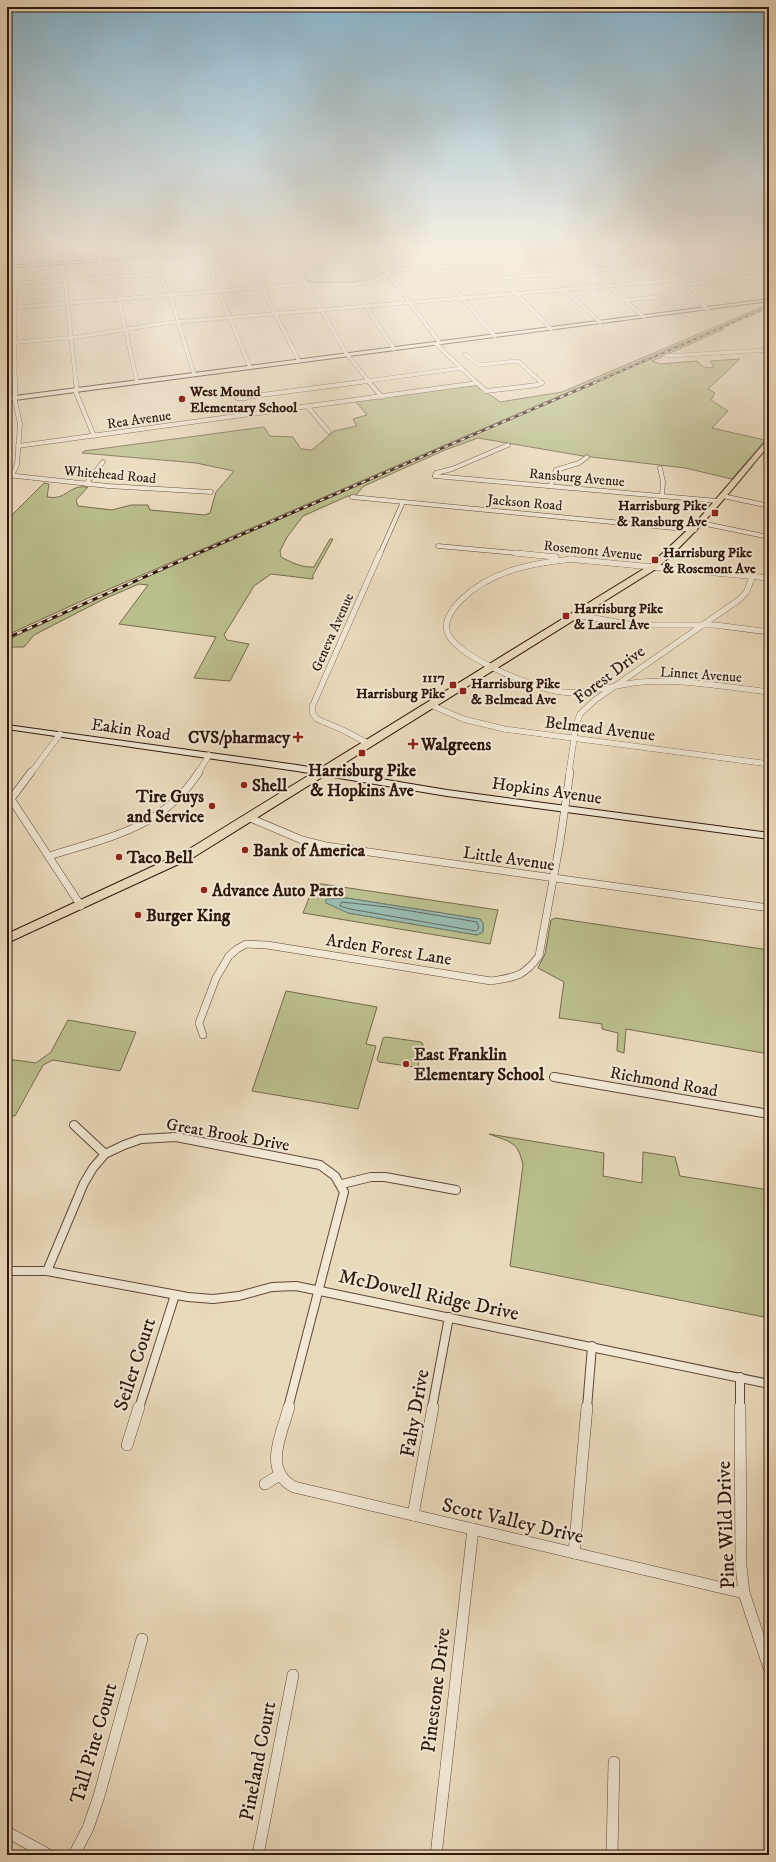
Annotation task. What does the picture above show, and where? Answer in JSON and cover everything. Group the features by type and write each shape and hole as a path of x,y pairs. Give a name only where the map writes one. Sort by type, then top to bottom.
{"main road":[{"path":"7,939 169,865 250,818 654,567 672,552 698,526 769,441"}],"street":[{"path":"7,485 17,465 20,424 16,398 15,335"},
{"path":"71,335 76,390 94,436"},
{"path":"7,343 92,335"},
{"path":"126,335 137,382"},
{"path":"182,335 194,374"},
{"path":"237,335 250,367"},
{"path":"286,335 299,361"},
{"path":"335,335 347,355 382,397"},
{"path":"385,335 394,349"},
{"path":"432,335 438,343 484,389 490,391 537,386 542,383 516,360 480,365 466,354"},
{"path":"7,399 504,335"},
{"path":"666,356 769,350"},
{"path":"7,362 16,362"},
{"path":"246,396 462,368"},
{"path":"7,380 16,379"},
{"name":"Rea Avenue","path":"18,446 477,383"},
{"path":"308,407 329,432"},
{"path":"456,477 449,472 452,469 508,445"},
{"path":"551,485 556,470 579,463 587,457"},
{"path":"86,484 103,462"},
{"path":"660,468 663,482 662,496"},
{"name":"Ransburg Avenue","path":"452,469 436,473 435,476 551,485 662,496 721,499 769,506"},
{"name":"Whitehead Road","path":"7,475 86,484 211,492"},
{"name":"Jackson Road","path":"352,497 698,526 769,537"},
{"name":"Geneva Avenue","path":"369,744 346,731 317,719 312,714 312,707 403,502"},
{"name":"Rosemont Avenue","path":"438,546 769,578"},
{"name":"Linnet Avenue","path":"573,559 526,564 511,569 476,587 455,606 449,616 447,629 449,636 462,648 492,667 534,686 551,691 577,693 614,688 640,682 676,682 769,692"},
{"name":"Forest Drive","path":"522,974 529,969 539,956 560,842 573,739 580,714 595,700 740,599 747,591 752,577"},
{"path":"577,615 633,625 715,626 769,632"},
{"name":"Belmead Avenue","path":"431,705 479,724 573,739 769,764"},
{"name":"Eakin Road","path":"7,727 322,772"},
{"path":"60,734 12,799 81,906"},
{"path":"49,856 126,831 163,812 176,801 193,782 209,756"},
{"name":"Hopkins Avenue","path":"322,772 393,785 769,836"},
{"name":"Little Avenue","path":"250,818 302,840 326,846 769,908"},
{"name":"Arden Forest Lane","path":"203,1035 199,1023 223,965 232,953 246,942 481,980 502,980 522,974"},
{"name":"Richmond Road","path":"554,1076 769,1114"},
{"path":"47,1272 84,1183 93,1168 105,1154 74,1125"},
{"name":"Great Brook Drive","path":"105,1154 141,1138 176,1137 320,1165 330,1170 342,1184"},
{"path":"266,1484 278,1476 276,1456 342,1203 344,1192 342,1184 371,1177 385,1177 456,1190"},
{"name":"McDowell Ridge Drive","path":"7,1271 47,1272 175,1295 214,1299 239,1296 272,1287 296,1286 592,1346 769,1384"},
{"name":"Seiler Court","path":"127,1445 175,1295"},
{"name":"Fahy Drive","path":"413,1516 449,1317"},
{"path":"574,1553 592,1346"},
{"name":"Pine Wild Drive","path":"740,1377 741,1566 744,1593 769,1668"},
{"name":"Scott Valley Drive","path":"278,1476 285,1483 294,1487 744,1593"},
{"name":"Pinestone Drive","path":"436,1855 473,1529"},
{"name":"Tall Pine Court","path":"74,1855 88,1828 99,1796 142,1639"},
{"name":"Pineland Court","path":"258,1855 293,1675"},
{"path":"612,1855 614,1762"},
{"path":"7,1832 49,1855"}],"green space":[{"path":"696,335 702,335 86,599 7,635 7,520 44,483 49,484 47,497 54,498 76,488 88,487 76,500 78,506 112,510 131,505 148,505 150,510 205,515 210,513 216,492 234,471 196,463 82,453 84,451 264,427 270,436 293,437 301,449 312,450 334,431 357,426 353,419 367,415 355,401 476,385 500,402 562,392"},
{"path":"706,335 711,335 652,361 660,364 697,361 703,366 709,368 714,367 710,361 740,359 708,389 715,393 711,400 728,411 712,428 765,440 732,479 685,468 583,456 478,438 445,450 364,486 355,496 348,496 303,516 287,537 280,551 281,557 301,566 310,567 314,567 330,539 333,539 313,575 313,579 271,574 254,586 224,635 227,640 249,644 230,681 194,678 216,637 119,624 148,585 139,584 104,599 34,635 24,647 13,647 7,651 7,640 142,579"},
{"path":"315,883 498,910 490,944 303,913","holes":["346,898 480,919 483,923 483,932 477,935 348,913"]},
{"path":"555,918 769,950 769,1054 626,1029 624,1053 617,1051 618,1033 602,1029 602,1024 559,1018 564,982 538,968 545,954 551,920"},
{"path":"286,991 377,1007 366,1044 376,1046 358,1109 252,1091"},
{"path":"68,1020 136,1032 120,1071 53,1060 43,1065 15,1116 7,1115 7,1059 36,1063 51,1052"},
{"path":"386,1037 421,1042 423,1044 418,1066 415,1067 379,1062 377,1060 383,1038"},
{"path":"489,1134 604,1153 603,1176 642,1183 643,1152 675,1157 680,1176 769,1190 769,1318 510,1266 523,1165 519,1151 516,1147 508,1141"}],"water":[{"path":"346,898 480,919 483,923 483,932 477,935 348,913 326,903 326,899"}],"railway":[{"path":"594,383 705,335"},
{"path":"196,554 596,382"},
{"path":"7,638 198,553"}],"place":[{"name":"West Mound Elementary School","path":"182,399"},
{"name":"Harrisburg Pike & Ransburg Ave","path":"715,513"},
{"name":"Harrisburg Pike & Rosemont Ave","path":"655,560"},
{"name":"Harrisburg Pike & Laurel Ave","path":"566,616"},
{"name":"1117 Harrisburg Pike","path":"453,685"},
{"name":"Harrisburg Pike & Belmead Ave","path":"463,691"},
{"name":"CVS/pharmacy","path":"298,737"},
{"name":"Walgreens","path":"413,744"},
{"name":"Harrisburg Pike & Hopkins Ave","path":"362,753"},
{"name":"Shell","path":"244,785"},
{"name":"Tire Guys and Service","path":"212,806"},
{"name":"Bank of America","path":"245,850"},
{"name":"Taco Bell","path":"119,857"},
{"name":"Advance Auto Parts","path":"204,890"},
{"name":"Burger King","path":"138,915"},
{"name":"East Franklin Elementary School","path":"406,1064"}]}
